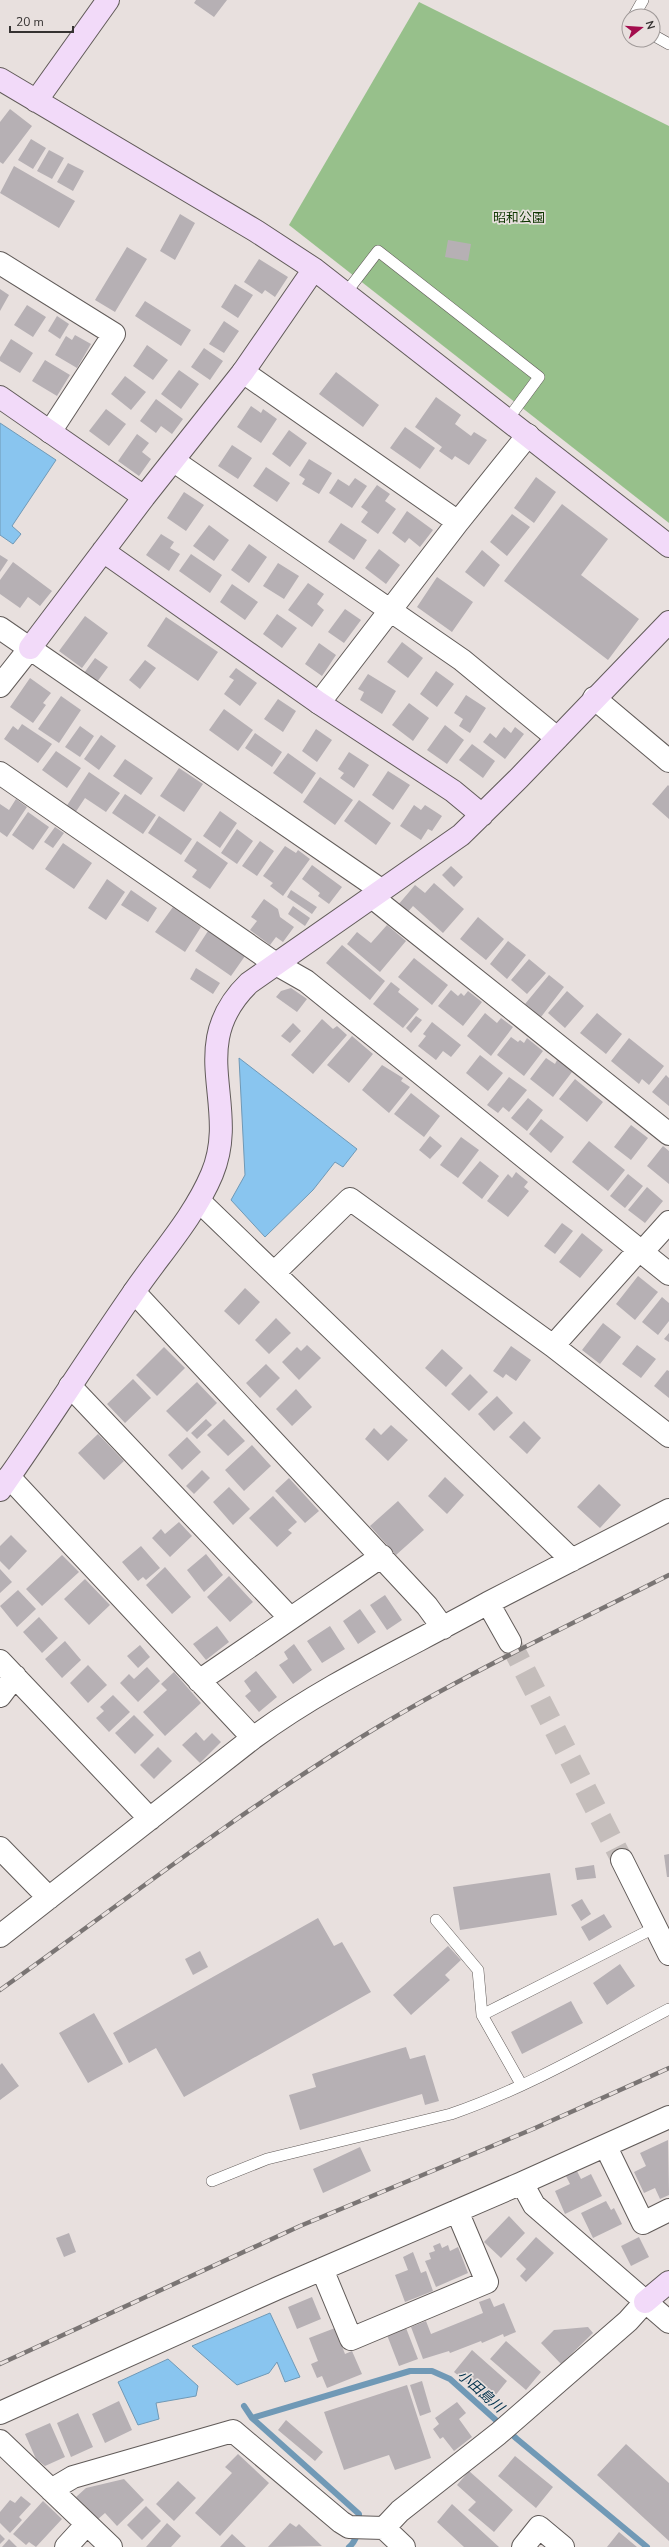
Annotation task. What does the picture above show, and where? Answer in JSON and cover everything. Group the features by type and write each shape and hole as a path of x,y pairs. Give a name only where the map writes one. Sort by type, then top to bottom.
{"street":[{"path":"36,101 108,0"},
{"path":"0,79 256,231 314,269 669,546"},
{"path":"0,263 114,334 50,432"},
{"path":"0,686 144,497 243,372 314,269"},
{"path":"243,372 458,522"},
{"path":"0,397 144,497"},
{"path":"319,703 458,522 528,435"},
{"path":"174,461 462,660 557,738"},
{"path":"103,551 319,703 452,791 482,815"},
{"path":"253,1738 5,1484 134,1292 199,1200 212,1174 219,1144 216,1054 221,1023 227,1009 235,997 249,983 376,894 432,857 482,815 594,698 669,623"},
{"path":"0,628 376,894 669,1134"},
{"path":"594,698 669,761"},
{"path":"0,773 276,964 322,994 669,1274"},
{"path":"274,1273 350,1199 553,1346 669,1436"},
{"path":"199,1200 572,1560"},
{"path":"553,1346 640,1251 669,1222"},
{"path":"134,1292 382,1556 427,1606 443,1628"},
{"path":"70,1386 290,1618"},
{"path":"0,1936 253,1738 290,1711 488,1603 669,1510"},
{"path":"199,1681 382,1556"},
{"path":"488,1603 510,1642"},
{"path":"7,1668 150,1820"},
{"path":"0,1696 7,1668"},
{"path":"0,1848 49,1898"},
{"path":"622,1860 669,1954"},
{"path":"0,2412 669,2117"},
{"path":"606,2146 643,2223 669,2210"},
{"path":"522,2183 534,2204 669,2322"},
{"path":"322,2269 352,2339 487,2282 457,2211"},
{"path":"367,2528 400,2511 505,2428 628,2321 645,2302 669,2282"},
{"path":"51,2490 73,2477 233,2431 367,2528 404,2547"},
{"path":"0,2441 111,2547"},
{"path":"66,2547 87,2524"},
{"path":"523,2547 539,2527 563,2547"}],"lane":[{"path":"345,294 378,251 539,377 508,419"},
{"path":"436,1920 478,1970 482,2015 521,2084"},
{"path":"482,2015 656,1927"},
{"path":"212,2181 267,2159 451,2114 477,2105 669,2009"}],"green space":[{"name":"昭和公園","path":"419,2 669,126 669,523 289,225"}],"water":[{"path":"0,423 56,460 12,526 21,534 13,544 0,535"},
{"path":"239,1058 357,1149 343,1167 335,1162 313,1190 265,1237 231,1200 245,1175"},
{"path":"270,2313 300,2377 285,2382 277,2362 269,2373 237,2385 192,2346"},
{"path":"168,2359 198,2386 196,2396 156,2403 159,2419 138,2425 118,2382"}],"building":[{"path":"196,0 227,0 214,17 194,3"},
{"path":"10,109 32,126 3,164 0,162 0,122"},
{"path":"31,139 46,148 33,169 18,160"},
{"path":"49,150 64,158 52,179 37,171"},
{"path":"68,163 84,171 73,191 57,182"},
{"path":"14,166 75,201 59,228 0,193"},
{"path":"180,214 195,223 175,260 160,251"},
{"path":"448,240 471,244 468,261 445,257"},
{"path":"127,247 147,259 115,312 95,300"},
{"path":"259,259 288,277 275,297 265,290 262,294 244,282"},
{"path":"235,284 253,295 238,318 221,307"},
{"path":"0,289 9,295 0,311"},
{"path":"145,301 191,330 181,346 135,316"},
{"path":"27,305 46,317 33,337 14,325"},
{"path":"57,316 69,324 60,339 48,331"},
{"path":"224,321 239,331 224,353 209,344"},
{"path":"75,335 91,344 77,368 55,355 66,336 72,340"},
{"path":"11,339 33,353 20,373 0,361 0,357"},
{"path":"147,345 168,360 153,380 133,366"},
{"path":"204,348 223,361 210,380 191,367"},
{"path":"45,360 70,375 57,396 32,381"},
{"path":"179,370 199,384 181,409 161,394"},
{"path":"336,372 379,405 363,427 319,394"},
{"path":"125,376 146,392 131,410 111,394"},
{"path":"436,397 461,415 455,424 471,436 474,432 487,440 469,465 455,456 452,460 439,451 442,447 415,427"},
{"path":"156,399 183,419 172,434 161,426 156,433 140,421"},
{"path":"251,406 261,413 263,409 277,419 261,443 237,427"},
{"path":"106,409 126,424 109,446 89,431"},
{"path":"405,427 435,448 420,469 390,448"},
{"path":"289,430 307,443 290,467 272,454"},
{"path":"137,434 149,443 142,452 151,459 139,476 118,461"},
{"path":"232,445 252,458 238,479 218,466"},
{"path":"309,459 332,473 319,494 302,484 305,479 299,475"},
{"path":"266,467 290,483 277,502 253,486"},
{"path":"536,477 556,492 534,523 514,508"},
{"path":"355,478 367,486 352,508 329,493 338,479 349,486"},
{"path":"377,485 390,494 385,501 396,509 378,534 361,522 368,512 361,507"},
{"path":"184,492 204,505 186,531 167,518"},
{"path":"562,504 608,539 581,575 639,619 608,660 504,581"},
{"path":"407,511 433,530 420,547 409,538 405,543 392,533"},
{"path":"512,514 530,527 507,556 490,542"},
{"path":"341,523 367,540 354,560 328,542"},
{"path":"209,525 229,540 214,561 193,546"},
{"path":"161,534 174,542 170,548 180,554 169,571 146,555"},
{"path":"249,544 267,557 249,583 231,570"},
{"path":"379,549 400,565 386,584 365,568"},
{"path":"482,550 500,565 484,587 465,572"},
{"path":"191,554 222,575 210,593 179,571"},
{"path":"0,555 8,560 0,572"},
{"path":"13,562 52,591 40,606 28,597 20,608 0,594 0,580"},
{"path":"278,563 299,576 284,599 263,586"},
{"path":"437,577 473,602 452,632 417,607"},
{"path":"308,583 324,594 317,604 324,610 312,627 288,610"},
{"path":"232,584 258,602 245,620 220,602"},
{"path":"345,609 361,620 344,643 328,632"},
{"path":"277,614 297,628 282,648 263,634"},
{"path":"85,616 108,633 82,668 59,651"},
{"path":"166,617 218,652 198,681 147,646"},
{"path":"402,642 423,658 408,678 387,662"},
{"path":"319,643 336,655 322,676 305,664"},
{"path":"95,658 108,667 97,682 84,673"},
{"path":"145,660 156,668 140,689 129,680"},
{"path":"236,668 257,683 240,706 224,694 234,680 229,677"},
{"path":"436,671 454,684 437,707 420,694"},
{"path":"368,674 396,691 382,714 360,700 364,692 358,689"},
{"path":"30,678 51,693 43,703 46,705 33,723 10,707"},
{"path":"466,695 486,708 470,733 459,726 463,719 454,713"},
{"path":"61,696 81,710 59,743 38,729"},
{"path":"278,699 296,711 283,732 264,719"},
{"path":"409,703 429,718 413,741 392,725"},
{"path":"224,709 253,730 238,751 209,730"},
{"path":"22,724 52,744 38,763 4,739 13,726 18,730"},
{"path":"445,725 464,740 447,764 427,750"},
{"path":"80,726 94,736 80,757 65,747"},
{"path":"504,727 511,733 515,727 524,734 505,759 483,742 490,733 496,738"},
{"path":"316,729 332,740 317,762 302,751"},
{"path":"255,733 282,752 272,767 245,748"},
{"path":"101,735 116,746 99,770 84,759"},
{"path":"472,744 495,761 483,778 459,760"},
{"path":"56,751 81,768 67,788 42,770"},
{"path":"349,752 369,765 354,788 340,778 344,773 338,769"},
{"path":"288,753 316,773 302,794 273,773"},
{"path":"125,759 153,778 141,795 113,776"},
{"path":"179,768 203,784 184,812 160,796"},
{"path":"388,771 410,785 393,810 372,795"},
{"path":"89,772 120,793 106,812 85,798 75,813 66,807"},
{"path":"320,777 353,800 335,825 303,802"},
{"path":"668,785 669,786 669,819 652,804"},
{"path":"125,794 156,815 143,834 112,813"},
{"path":"16,799 27,807 7,837 0,832 0,804 9,810"},
{"path":"359,800 391,823 376,845 344,821"},
{"path":"414,805 421,810 425,805 442,816 432,831 428,829 421,840 400,826"},
{"path":"220,811 237,823 220,848 203,836"},
{"path":"28,812 49,827 33,850 12,835"},
{"path":"159,816 192,839 181,855 148,833"},
{"path":"55,827 64,833 53,848 44,842"},
{"path":"237,829 253,841 237,864 221,853"},
{"path":"197,841 228,863 210,889 192,877 197,870 184,861"},
{"path":"260,841 274,851 257,876 242,866"},
{"path":"63,843 92,863 74,889 45,869"},
{"path":"285,846 296,853 298,850 310,859 283,896 270,886 273,883 263,876"},
{"path":"312,865 342,887 329,904 318,896 320,893 302,879"},
{"path":"451,866 463,877 454,887 442,875"},
{"path":"107,879 125,892 106,920 88,908"},
{"path":"434,883 464,909 443,933 413,906 407,913 398,905 415,885 425,893"},
{"path":"131,890 157,908 148,922 121,905"},
{"path":"291,890 317,907 312,914 287,897"},
{"path":"264,899 278,909 280,917 294,927 283,942 276,937 270,945 250,930 257,921 251,917"},
{"path":"293,906 310,918 305,926 288,914"},
{"path":"173,907 201,927 185,952 155,932"},
{"path":"478,917 504,939 486,960 460,939"},
{"path":"387,925 406,941 380,972 347,944 357,932 371,943"},
{"path":"208,931 245,956 231,976 195,951"},
{"path":"508,941 526,955 507,979 490,964"},
{"path":"342,945 385,981 370,1000 326,963"},
{"path":"414,958 448,985 432,1005 398,977"},
{"path":"529,959 546,973 527,994 511,980"},
{"path":"196,968 220,983 213,994 190,979"},
{"path":"549,975 564,987 541,1017 525,1004"},
{"path":"391,982 400,989 398,992 419,1009 403,1028 373,1004"},
{"path":"291,988 307,999 297,1012 276,997 281,991"},
{"path":"451,990 458,996 461,993 464,996 468,991 482,1002 463,1026 438,1006"},
{"path":"567,991 584,1006 565,1028 548,1013"},
{"path":"485,1013 497,1023 501,1018 513,1027 491,1056 467,1036"},
{"path":"597,1013 622,1034 606,1054 580,1033"},
{"path":"416,1016 422,1020 411,1033 406,1028"},
{"path":"322,1019 333,1029 337,1026 347,1035 313,1074 291,1055"},
{"path":"432,1022 461,1045 451,1057 443,1051 436,1060 418,1046 426,1036 423,1034"},
{"path":"293,1023 301,1031 290,1043 281,1036"},
{"path":"352,1036 373,1054 349,1083 327,1065"},
{"path":"511,1037 518,1042 520,1040 524,1043 527,1038 543,1051 524,1076 497,1055"},
{"path":"629,1038 664,1066 649,1085 642,1079 639,1084 611,1061"},
{"path":"480,1055 503,1073 488,1091 466,1073"},
{"path":"546,1058 555,1064 557,1060 572,1072 553,1097 530,1079"},
{"path":"382,1065 403,1078 401,1081 410,1087 389,1113 362,1090"},
{"path":"666,1075 669,1078 669,1106 652,1092"},
{"path":"509,1077 527,1090 509,1112 503,1107 498,1113 487,1105"},
{"path":"575,1079 603,1102 587,1122 559,1099"},
{"path":"411,1093 440,1116 424,1137 394,1114"},
{"path":"528,1098 543,1110 527,1131 511,1118"},
{"path":"541,1119 564,1137 551,1153 529,1134"},
{"path":"631,1125 648,1138 631,1160 614,1147"},
{"path":"430,1136 442,1146 430,1159 419,1150"},
{"path":"461,1137 479,1150 458,1178 440,1165"},
{"path":"589,1141 625,1170 608,1191 572,1162"},
{"path":"663,1146 669,1151 669,1184 647,1166"},
{"path":"480,1161 499,1176 482,1199 462,1183"},
{"path":"516,1172 528,1182 524,1187 529,1191 508,1217 487,1201 508,1174 512,1178"},
{"path":"628,1174 643,1186 625,1208 610,1196"},
{"path":"647,1187 663,1201 645,1223 628,1210"},
{"path":"562,1223 573,1231 555,1254 544,1246"},
{"path":"582,1233 603,1250 580,1278 559,1262"},
{"path":"638,1276 658,1292 635,1320 616,1304"},
{"path":"245,1288 260,1302 239,1325 224,1311"},
{"path":"662,1297 669,1303 669,1321 658,1335 642,1322"},
{"path":"276,1318 291,1333 269,1354 255,1340"},
{"path":"603,1323 621,1337 600,1364 582,1350"},
{"path":"669,1333 669,1342 664,1339"},
{"path":"307,1345 321,1358 299,1380 282,1362 297,1347 301,1351"},
{"path":"637,1345 656,1359 641,1378 622,1364"},
{"path":"511,1346 531,1360 516,1381 506,1374 503,1378 493,1371"},
{"path":"164,1347 185,1368 157,1396 136,1375"},
{"path":"442,1349 463,1368 446,1387 425,1368"},
{"path":"266,1364 280,1378 260,1398 246,1383"},
{"path":"667,1370 669,1371 669,1398 654,1386"},
{"path":"470,1374 488,1392 469,1411 451,1394"},
{"path":"133,1379 151,1398 125,1423 107,1404"},
{"path":"197,1382 217,1403 187,1432 166,1411"},
{"path":"296,1389 312,1407 292,1426 276,1409"},
{"path":"497,1396 513,1413 494,1431 478,1414"},
{"path":"206,1419 212,1425 197,1439 191,1433"},
{"path":"224,1419 245,1441 228,1456 207,1435"},
{"path":"524,1421 541,1438 527,1454 509,1437"},
{"path":"391,1425 408,1440 388,1461 365,1439 374,1428 381,1435"},
{"path":"98,1434 124,1461 104,1480 78,1453"},
{"path":"187,1437 201,1452 182,1470 168,1455"},
{"path":"252,1445 271,1466 244,1491 225,1470"},
{"path":"202,1470 210,1478 194,1494 186,1486"},
{"path":"445,1477 464,1495 447,1514 428,1496"},
{"path":"289,1478 319,1511 305,1523 275,1491"},
{"path":"599,1484 621,1505 600,1528 577,1507"},
{"path":"229,1487 250,1509 233,1525 213,1502"},
{"path":"273,1496 297,1522 288,1530 292,1533 277,1547 249,1518"},
{"path":"398,1501 424,1530 396,1555 370,1526"},
{"path":"179,1522 192,1536 170,1557 152,1538 161,1529 165,1534"},
{"path":"11,1535 27,1551 9,1570 0,1561 0,1546"},
{"path":"141,1546 160,1568 146,1580 143,1577 138,1581 122,1562"},
{"path":"206,1554 223,1575 204,1592 187,1570"},
{"path":"62,1555 79,1572 42,1606 26,1589"},
{"path":"165,1567 191,1597 172,1614 146,1585"},
{"path":"0,1569 12,1582 0,1593"},
{"path":"229,1576 253,1602 230,1622 207,1597"},
{"path":"85,1579 110,1605 89,1625 64,1599"},
{"path":"18,1590 36,1609 17,1627 0,1606"},
{"path":"385,1595 402,1620 387,1630 370,1605"},
{"path":"360,1609 376,1632 358,1644 343,1621"},
{"path":"39,1617 58,1638 42,1653 23,1632"},
{"path":"217,1626 229,1642 206,1660 193,1644"},
{"path":"330,1626 345,1649 322,1663 307,1641"},
{"path":"65,1641 81,1660 62,1678 45,1659"},
{"path":"294,1644 312,1670 293,1684 279,1665 288,1659 284,1652"},
{"path":"140,1645 150,1657 138,1668 127,1656"},
{"path":"88,1665 107,1685 88,1703 70,1683"},
{"path":"147,1667 160,1681 138,1702 120,1683 129,1674 134,1679"},
{"path":"256,1671 277,1697 259,1712 245,1696 251,1691 244,1681"},
{"path":"174,1672 201,1703 165,1736 143,1712 167,1690 161,1684"},
{"path":"113,1695 130,1712 109,1732 96,1718 104,1711 100,1707"},
{"path":"134,1715 154,1735 135,1754 115,1733"},
{"path":"196,1732 204,1741 212,1733 221,1742 200,1763 182,1745"},
{"path":"158,1747 172,1761 154,1779 140,1765"},
{"path":"669,1854 669,1877 667,1877 664,1855"},
{"path":"594,1865 596,1878 577,1880 575,1868"},
{"path":"550,1873 557,1915 460,1930 453,1887"},
{"path":"582,1899 591,1914 581,1921 571,1905"},
{"path":"604,1914 612,1927 589,1941 581,1927"},
{"path":"318,1918 334,1946 342,1942 371,1992 184,2097 156,2048 129,2063 113,2033"},
{"path":"448,1946 461,1960 445,1975 450,1980 411,2015 393,1995"},
{"path":"200,1951 208,1967 193,1975 185,1959"},
{"path":"620,1964 635,1986 607,2005 593,1983"},
{"path":"571,2001 583,2023 522,2054 511,2032"},
{"path":"94,2013 123,2064 88,2083 59,2033"},
{"path":"406,2047 410,2059 425,2055 439,2101 425,2105 422,2094 300,2130 289,2095 316,2087 312,2074"},
{"path":"2,2063 19,2086 0,2100 0,2065"},
{"path":"668,2140 669,2195 660,2199 655,2188 644,2193 634,2172 646,2166 640,2153"},
{"path":"360,2147 371,2171 323,2193 313,2169"},
{"path":"577,2171 581,2179 591,2174 602,2196 565,2214 555,2191 570,2184 566,2176"},
{"path":"606,2201 611,2210 614,2208 622,2224 593,2238 581,2213"},
{"path":"509,2216 525,2233 501,2258 484,2242"},
{"path":"69,2233 76,2252 64,2257 56,2238"},
{"path":"536,2237 554,2253 526,2282 520,2276 526,2269 516,2259"},
{"path":"639,2237 649,2257 631,2266 621,2246"},
{"path":"440,2243 442,2248 448,2245 450,2251 458,2247 468,2273 436,2287 425,2261 431,2259 429,2253 435,2251 433,2246"},
{"path":"413,2252 421,2273 426,2271 433,2291 405,2302 395,2275 408,2270 403,2257"},
{"path":"312,2297 321,2319 297,2329 288,2307"},
{"path":"490,2298 494,2307 504,2303 516,2332 504,2337 503,2334 482,2343 481,2341 450,2353 449,2351 423,2359 411,2327 426,2321 431,2334 483,2313 479,2302"},
{"path":"588,2327 593,2333 561,2364 541,2343 554,2330"},
{"path":"335,2328 345,2354 352,2351 362,2374 327,2388 322,2376 317,2378 311,2364 318,2361 309,2338"},
{"path":"406,2328 418,2359 399,2366 387,2335"},
{"path":"506,2341 541,2372 526,2390 490,2359"},
{"path":"472,2350 507,2381 490,2402 454,2372"},
{"path":"422,2381 431,2412 420,2416 410,2385"},
{"path":"407,2385 431,2458 395,2470 389,2455 344,2470 324,2412"},
{"path":"119,2401 132,2430 105,2443 92,2414"},
{"path":"457,2402 466,2413 459,2419 472,2437 454,2451 443,2437 440,2439 433,2429 439,2424 435,2418"},
{"path":"78,2413 93,2447 71,2457 57,2423"},
{"path":"286,2420 323,2452 315,2461 278,2430"},
{"path":"50,2423 65,2457 45,2466 36,2459 25,2434"},
{"path":"626,2444 669,2483 669,2541 597,2475"},
{"path":"238,2454 269,2483 220,2536 195,2513 232,2473 225,2467"},
{"path":"515,2456 553,2487 536,2508 498,2476"},
{"path":"469,2471 513,2510 494,2532 468,2510 476,2502 457,2485"},
{"path":"124,2479 144,2500 117,2526 105,2513 97,2520 76,2497 86,2488"},
{"path":"178,2481 196,2498 174,2521 156,2504"},
{"path":"21,2496 31,2504 19,2517 22,2520 10,2533 0,2523 0,2512 10,2500 15,2503"},
{"path":"43,2501 62,2519 36,2547 29,2542 26,2545 13,2534"},
{"path":"452,2504 499,2547 464,2547 437,2522"},
{"path":"146,2506 161,2521 142,2540 127,2525"},
{"path":"167,2523 181,2536 171,2547 146,2547"},
{"path":"290,2523 296,2527 299,2524 322,2546 268,2547"},
{"path":"619,2532 637,2547 607,2547"},
{"path":"0,2534 5,2539 0,2544"},
{"path":"232,2534 246,2547 220,2547"},
{"path":"9,2539 17,2547 2,2547"}],"waterway":[{"name":"小田島川","path":"252,2418 410,2371 432,2371 450,2379 517,2439 647,2547"},
{"path":"244,2406 252,2418 359,2514 358,2532 349,2547"}],"tunnel":[{"path":"510,1642 622,1860"}],"railway":[{"path":"0,1990 258,1804 385,1722 465,1678 669,1575"},
{"path":"0,2364 300,2226 533,2129 669,2068"}]}
